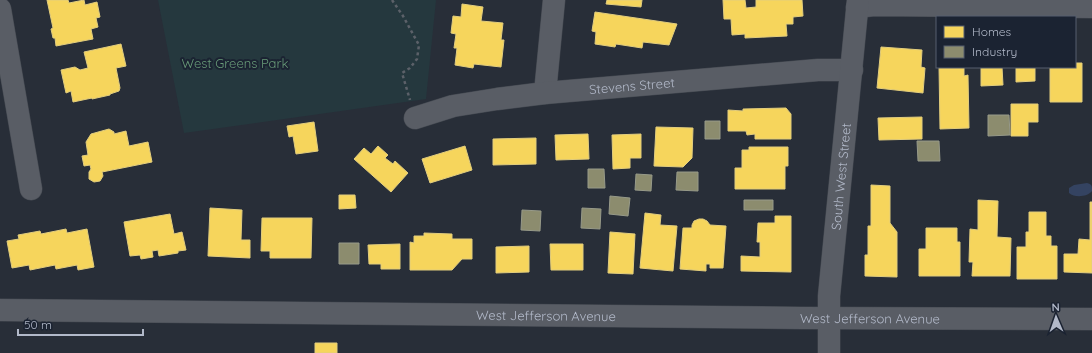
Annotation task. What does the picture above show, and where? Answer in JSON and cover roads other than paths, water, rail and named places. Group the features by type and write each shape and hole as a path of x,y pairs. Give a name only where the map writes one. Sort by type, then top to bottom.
{"street":[{"path":"545,93 554,0"},
{"path":"858,3 874,5 1092,7"},
{"name":"South West Street","path":"829,353 829,296 858,3"},
{"path":"0,9 31,189"},
{"name":"Stevens Street","path":"413,110 545,93 825,70 852,70"},
{"name":"West Jefferson Avenue","path":"0,310 1092,319"}],"water":[{"path":"1087,183 1091,185 1092,191 1087,195 1078,196 1069,193 1069,188 1074,185"}],"park label":[{"name":"West Greens Park","path":"235,63"}]}
